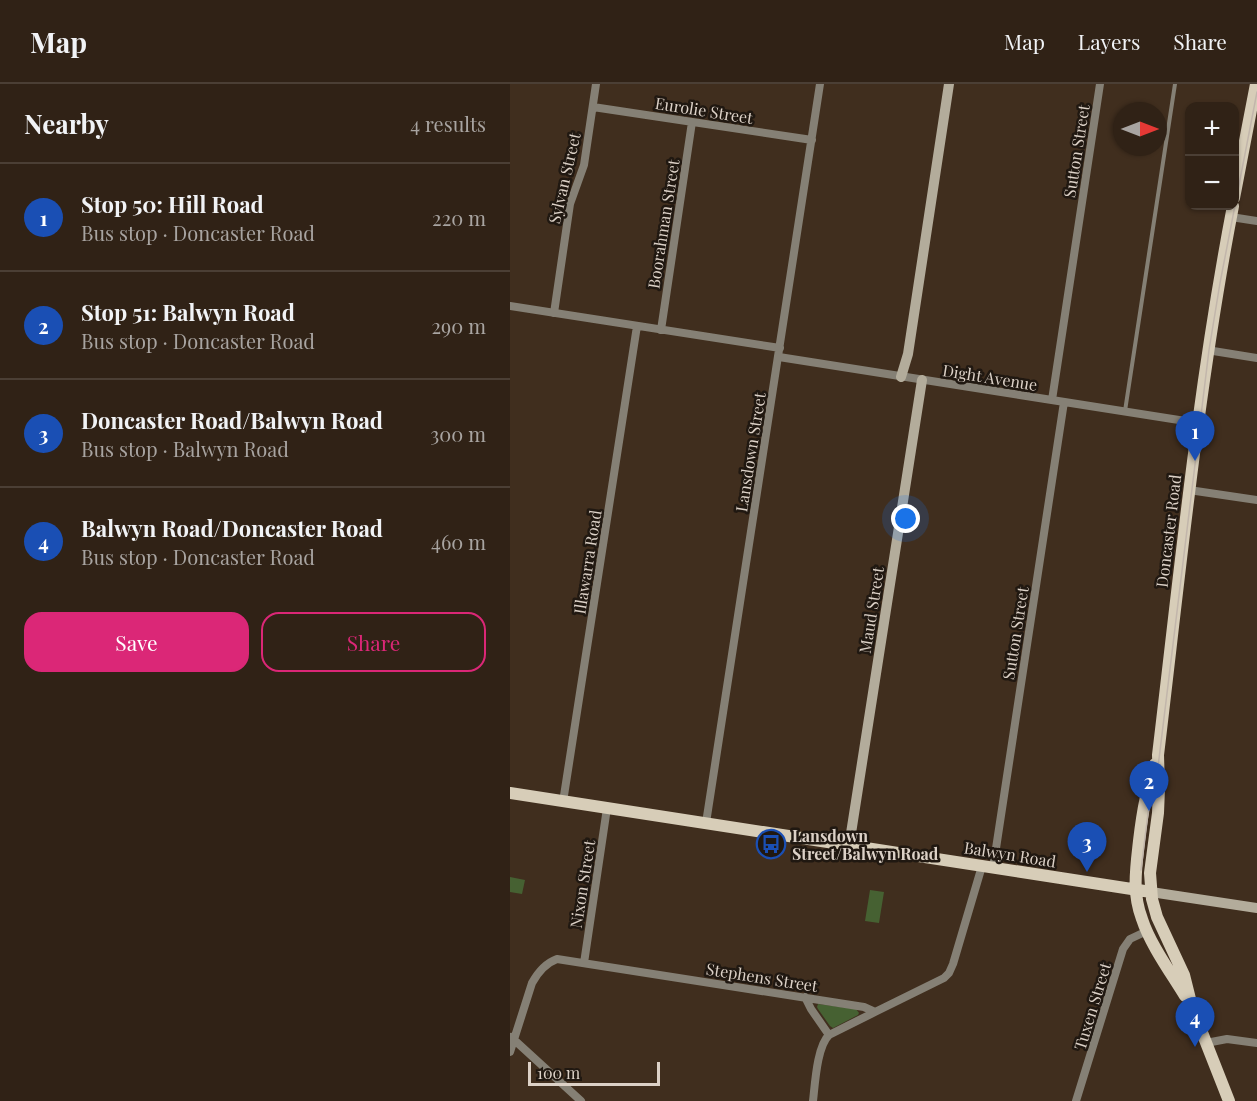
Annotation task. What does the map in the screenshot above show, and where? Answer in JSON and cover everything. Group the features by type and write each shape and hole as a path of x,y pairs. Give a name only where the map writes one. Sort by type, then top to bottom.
{"main road":[{"path":"1239,173 1257,84"},
{"name":"Doncaster Road","path":"1229,1101 1192,1007 1184,975 1157,917 1150,892 1150,873 1158,806 1158,755 1189,490 1207,350 1232,211"},
{"name":"Doncaster Road","path":"1158,755 1143,809 1135,890 1138,909 1147,931 1192,1007"},
{"name":"Balwyn Road","path":"510,793 1150,892"}],"street":[{"name":"Sylvan Street","path":"554,313 570,204 584,165 596,84"},
{"name":"Lansdown Street","path":"706,823 820,84"},
{"path":"905,377 950,84"},
{"name":"Sutton Street","path":"1052,400 1100,84"},
{"name":"Eurolie Street","path":"593,106 812,140"},
{"name":"Boorahman Street","path":"661,330 692,122"},
{"path":"1232,211 1257,221"},
{"path":"510,306 780,348"},
{"name":"Illawarra Road","path":"563,802 637,326"},
{"path":"1207,350 1257,358"},
{"name":"Dight Avenue","path":"778,357 1198,423"},
{"name":"Maud Street","path":"849,846 922,380"},
{"name":"Sutton Street","path":"988,867 1064,402"},
{"path":"1189,490 1257,500"},
{"name":"Nixon Street","path":"584,963 608,808"},
{"path":"813,1101 821,1048 829,1035 944,978 948,973 988,867"},
{"name":"Balwyn Road","path":"1150,892 1257,908"},
{"name":"Tuxen Street","path":"1076,1101 1123,949 1130,939 1147,931"},
{"name":"Stephens Street","path":"510,1052 512,1037 532,983 550,962 557,959 806,997 864,1007 875,1012"},
{"path":"806,997 829,1035"},
{"path":"512,1037 581,1101"},
{"path":"1206,1043 1227,1039 1257,1043"}],"lane":[{"path":"1125,411 1175,84"}],"green space":[{"path":"510,877 525,880 522,894 510,892"},
{"path":"870,890 884,892 879,923 865,921"},
{"path":"818,1004 856,1009 859,1013 833,1028 818,1009"}],"tram line":[{"path":"1150,798 1158,767 1209,350 1257,92"},
{"path":"1141,870 1151,789"}],"place":[{"name":"Stop 50: Hill Road","path":"1195,461"},
{"name":"Stop 51: Balwyn Road","path":"1149,811"},
{"name":"Lansdown Street/Balwyn Road","path":"771,844"},
{"name":"Doncaster Road/Balwyn Road","path":"1087,872"},
{"name":"Balwyn Road/Doncaster Road","path":"1195,1047"}]}
